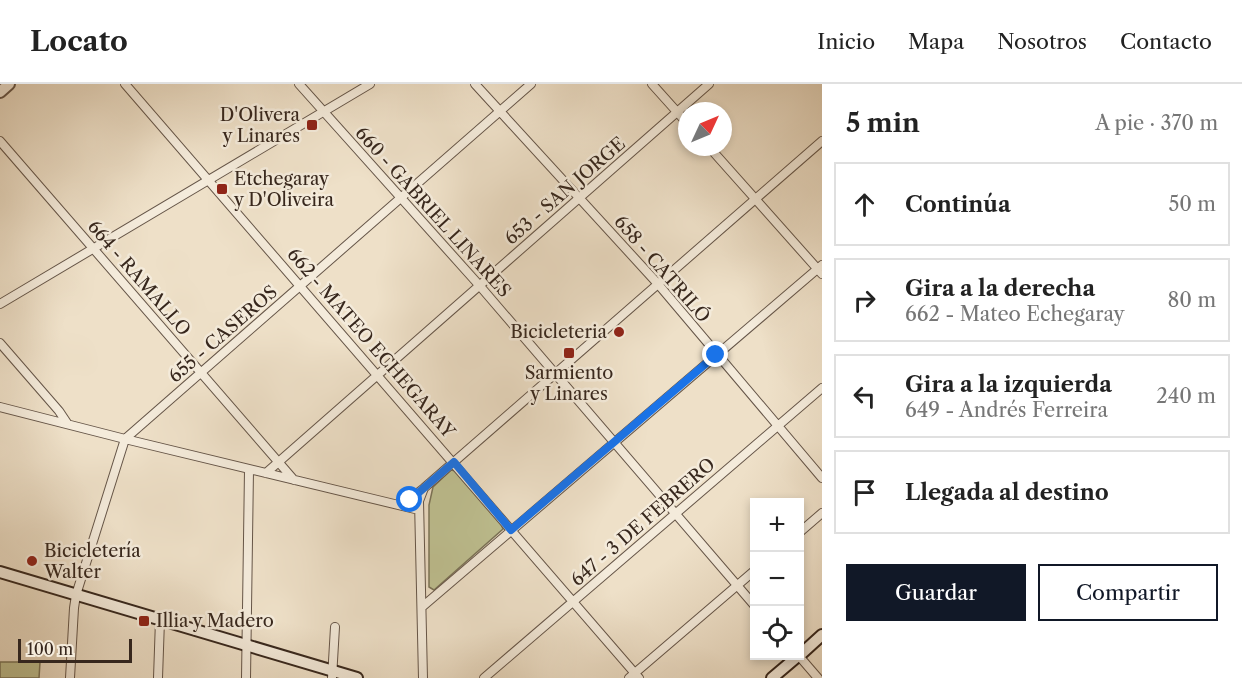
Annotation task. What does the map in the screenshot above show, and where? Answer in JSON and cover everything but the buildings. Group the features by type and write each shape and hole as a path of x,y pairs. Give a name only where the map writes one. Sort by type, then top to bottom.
{"main road":[{"path":"0,92 9,84"},
{"path":"0,572 247,645 333,674 357,678"},
{"path":"804,651 822,635"},
{"path":"772,678 793,660"}],"street":[{"name":"662 - MATEO ECHEGARAY","path":"125,84 454,462 635,676"},
{"name":"660 - GABRIEL LINARES","path":"300,84 479,285 750,600"},
{"path":"0,304 370,84"},
{"name":"658 - CATRILÓ","path":"475,84 658,284 822,478"},
{"name":"655 - CASEROS","path":"125,439 531,84"},
{"path":"652,84 677,112"},
{"name":"653 - SAN JORGE","path":"278,463 709,84"},
{"name":"664 - RAMALLO","path":"0,141 294,480"},
{"path":"397,505 405,503 424,489 822,141"},
{"path":"422,607 716,355 821,269 717,156"},
{"path":"0,343 67,423"},
{"name":"647 - 3 DE FEBRERO","path":"484,678 822,388"},
{"path":"0,407 419,510"},
{"path":"70,678 76,595 125,439"},
{"path":"266,473 278,463"},
{"path":"246,678 249,470"},
{"path":"423,678 419,510 420,495 424,489"},
{"path":"804,529 822,513"},
{"path":"635,676 750,574"},
{"path":"158,678 160,620"},
{"path":"333,674 335,627"},
{"path":"803,660 818,678"}],"green space":[{"path":"451,470 456,471 503,529 434,590 429,587 429,505 433,487"},
{"path":"0,662 40,662 39,678 0,678"}],"place":[{"name":"D'Olivera y Linares","path":"312,125"},
{"name":"Etchegaray y D'Oliveira","path":"222,189"},
{"name":"Bicicleteria","path":"619,332"},
{"name":"Sarmiento y Linares","path":"569,353"},
{"name":"Bicicletería Walter","path":"32,561"},
{"name":"Illia y Madero","path":"144,621"}],"route":[{"path":"410,500 454,462 511,530 716,355"}]}
